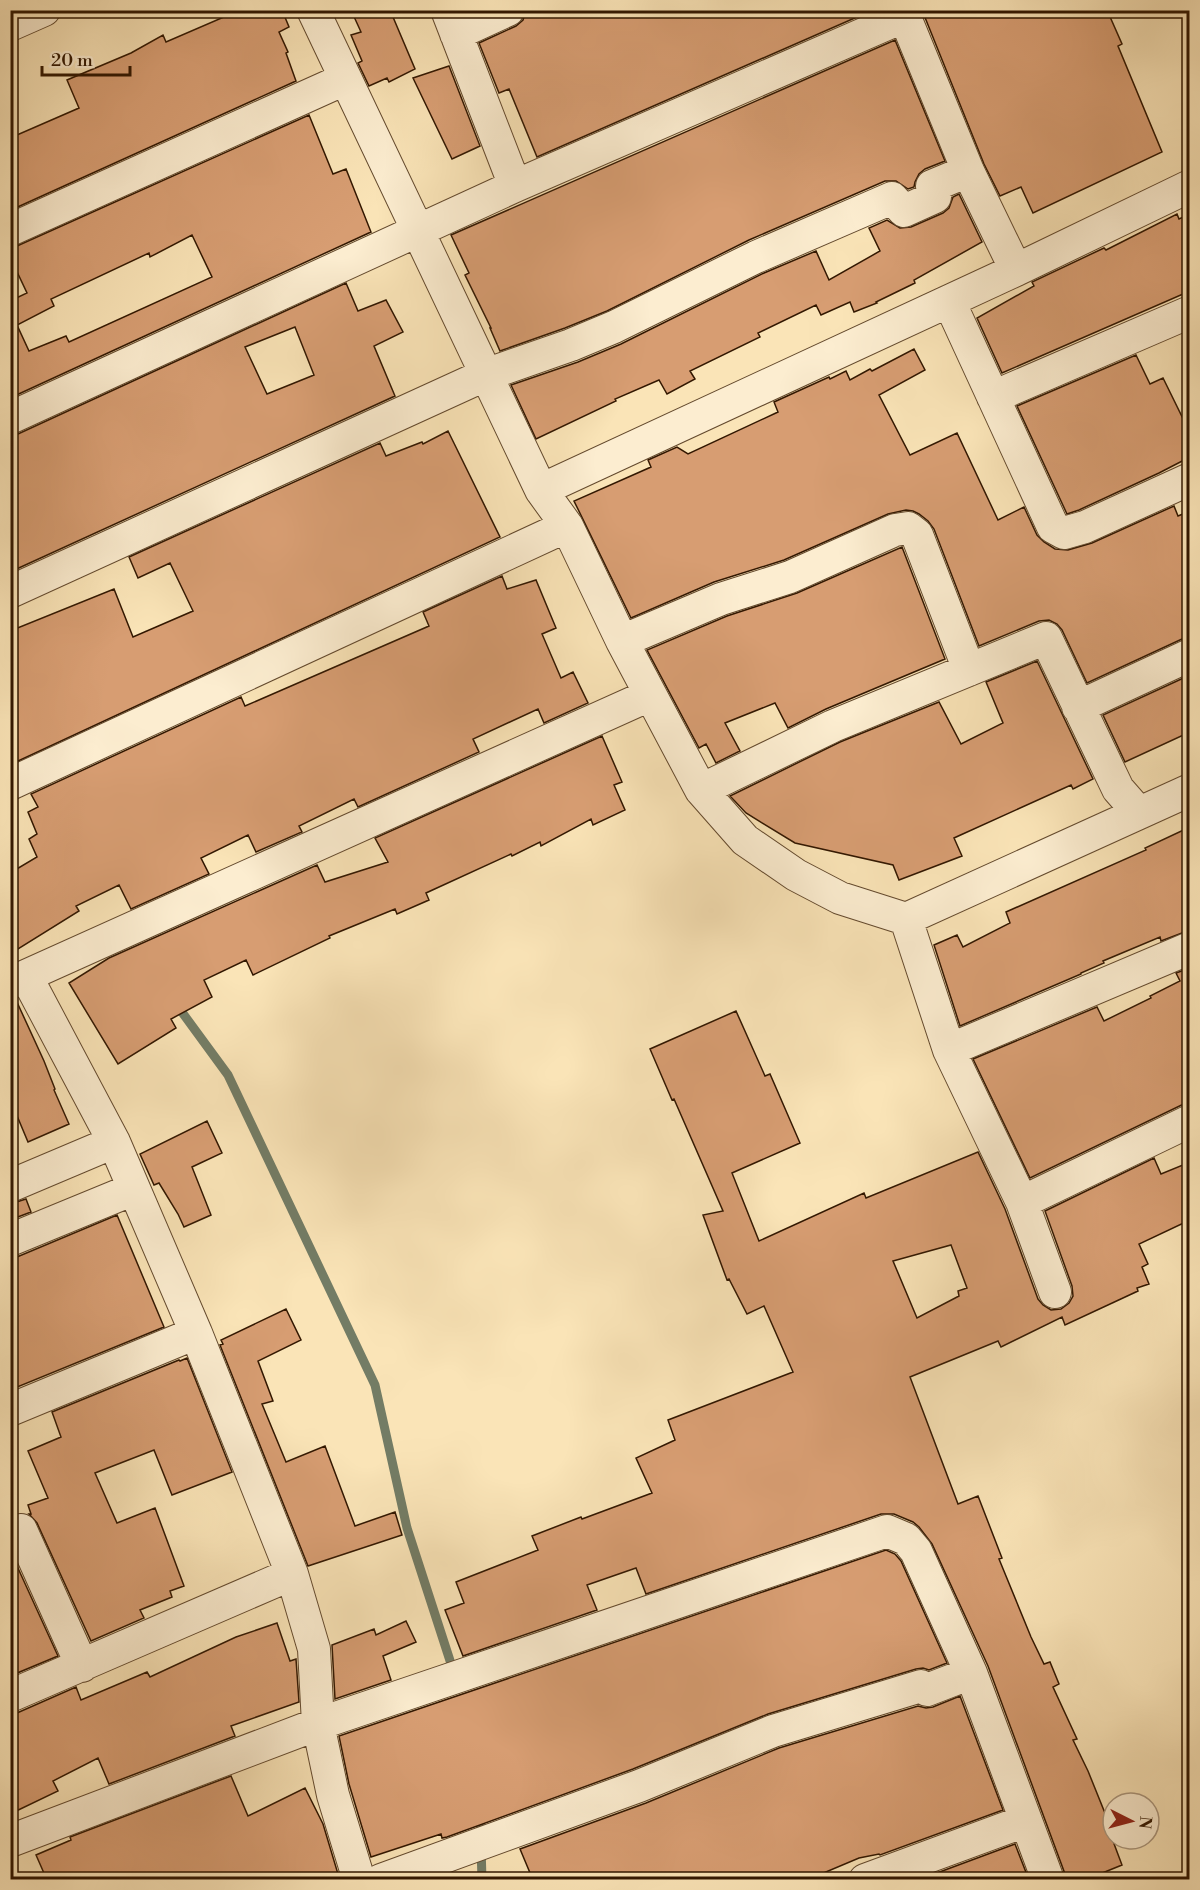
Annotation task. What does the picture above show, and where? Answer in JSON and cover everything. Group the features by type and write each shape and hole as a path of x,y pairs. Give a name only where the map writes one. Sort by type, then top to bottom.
{"street":[{"path":"10,26 44,10"},
{"path":"313,10 541,490 567,526 622,641 701,790 745,840 796,875 840,898 906,919 1190,790"},
{"path":"508,10 451,22 515,186"},
{"path":"10,418 515,186 903,13 968,171 1016,270"},
{"path":"10,230 345,79"},
{"path":"10,592 485,375 615,327 756,257 892,198 904,211 935,197 932,186 968,171"},
{"path":"541,490 1016,270 1190,186"},
{"path":"949,301 1053,527 1064,533 1085,527 1190,479"},
{"path":"993,397 1190,312"},
{"path":"10,784 567,526"},
{"path":"622,641 721,599 790,577 895,530 908,528 917,535 969,670"},
{"path":"701,790 833,726 1046,638 1118,789 1140,813"},
{"path":"1078,707 1190,656"},
{"path":"359,1880 333,1794 318,1724 314,1649 291,1574 196,1333 114,1142 18,979 650,695"},
{"path":"906,919 949,1050 1022,1202 1055,1292"},
{"path":"949,1050 1190,948"},
{"path":"1022,1202 1190,1121"},
{"path":"10,1185 114,1142"},
{"path":"10,1240 134,1190"},
{"path":"10,1410 196,1333"},
{"path":"21,1530 82,1666"},
{"path":"10,1841 318,1724 887,1531 906,1539 916,1551 971,1673 1048,1880"},
{"path":"10,1696 291,1574"},
{"path":"381,1880 639,1786 773,1731 921,1686 927,1690 971,1673"},
{"path":"865,1880 1025,1821"}],"building":[{"path":"240,10 282,10 289,27 279,32 288,52 286,53 296,81 11,210 10,138 79,108 67,80 131,53 163,35 166,42"},
{"path":"351,10 390,10 415,69 389,82 387,78 369,86 358,63 362,61 351,35 361,32"},
{"path":"526,10 873,10 537,157 509,89 499,93 479,43 516,26 523,20"},
{"path":"922,10 1107,10 1122,44 1118,46 1162,152 1033,213 1021,187 1000,196 984,164"},
{"path":"895,40 945,161 919,174 914,187 908,189 896,181 885,181 749,240 607,311 500,351 465,275 469,273 451,235"},
{"path":"449,66 480,146 452,159 413,78"},
{"path":"309,115 333,174 346,169 371,232 10,398 10,301 27,293 10,257 10,248","holes":["192,235 212,277 69,342 66,336 29,351 17,325 54,306 51,299 149,253 150,257"]},
{"path":"959,194 982,242 914,280 915,283 854,312 850,302 821,315 816,305 758,333 760,337 690,371 695,379 667,394 659,380 615,399 616,401 536,439 511,385 578,362 621,344 764,273 816,251 829,280 880,251 869,228 887,220 900,228 911,227 943,213 949,208 953,197"},
{"path":"1177,214 1179,219 1190,214 1190,291 1002,373 977,318 1034,286 1032,282 1104,248 1106,250"},
{"path":"346,283 358,311 386,300 403,332 374,346 395,396 10,572 10,436","holes":["295,327 314,375 267,394 245,347"]},
{"path":"914,349 925,370 879,395 910,455 957,433 998,520 1024,507 1037,535 1044,542 1055,549 1068,550 1092,543 1174,506 1178,516 1190,511 1190,637 1087,683 1062,630 1049,620 1039,621 979,646 934,529 919,514 906,510 888,514 784,560 714,582 631,618 574,501 651,467 648,460 677,447 688,454 778,412 774,402 829,377 830,379 846,371 850,380"},
{"path":"1136,355 1150,384 1163,378 1190,433 1190,457 1067,514 1017,406"},
{"path":"448,431 500,537 16,762 10,751 10,631 114,589 133,637 193,611 170,563 138,578 129,557 380,443 386,456 422,442 423,444"},
{"path":"902,547 945,659 826,709 788,728 775,703 725,723 740,751 716,763 706,744 699,748 647,650 727,616 797,593"},
{"path":"502,576 507,589 536,580 556,628 542,634 561,678 573,672 588,703 544,723 538,709 473,739 479,752 358,807 354,799 299,826 302,832 256,852 248,835 201,858 209,874 131,909 119,885 76,906 79,911 10,954 10,873 37,857 29,839 37,834 28,812 38,807 31,794 241,697 245,706 429,626 423,612"},
{"path":"1037,661 1093,779 1073,789 1071,785 954,838 962,856 899,880 893,865 795,843 746,813 730,796 840,742 939,702 961,744 1003,723 986,682"},
{"path":"1190,675 1190,732 1125,762 1103,715"},
{"path":"602,736 622,782 614,785 625,810 593,825 591,819 541,846 540,842 512,856 511,854 426,893 429,900 397,914 395,909 329,936 330,938 253,975 246,960 204,980 212,997 171,1019 176,1028 118,1064 69,983 109,958 317,865 325,882 388,862 375,838"},
{"path":"1190,827 1190,930 1161,941 1160,937 960,1026 934,945 957,935 963,947 1010,923 1006,912 1146,850 1145,848"},
{"path":"1190,968 1190,1101 1030,1178 973,1059 1097,1007 1104,1021 1180,981 1176,973"},
{"path":"16,1000 69,1124 28,1142 10,1099 10,1001"},
{"path":"736,1011 765,1076 770,1074 800,1143 732,1173 759,1241 864,1193 866,1198 978,1152 1005,1209 1038,1299 1051,1310 1061,1309 1069,1303 1073,1296 1072,1286 1045,1211 1154,1158 1161,1174 1190,1162 1190,1220 1139,1244 1148,1264 1142,1267 1149,1284 1065,1325 1062,1317 1001,1347 998,1341 910,1377 958,1504 978,1496 1002,1558 999,1559 1031,1637 1044,1664 1050,1662 1059,1684 1053,1687 1077,1739 1073,1740 1101,1803 1101,1851 1117,1851 1122,1865 1085,1880 1065,1880 1065,1874 988,1666 932,1544 913,1522 894,1514 881,1514 646,1594 636,1568 587,1585 597,1610 463,1656 445,1610 464,1603 456,1582 538,1550 532,1536 652,1493 636,1458 675,1440 668,1420 793,1372 764,1306 747,1314 729,1279 727,1280 703,1215 723,1211 674,1099 672,1100 650,1049","holes":["951,1245 967,1288 958,1291 959,1296 917,1318 893,1261"]},
{"path":"207,1121 222,1153 192,1167 211,1215 184,1227 159,1183 154,1185 140,1154"},
{"path":"26,1199 31,1212 10,1220 10,1204"},
{"path":"117,1215 164,1327 10,1390 10,1258"},
{"path":"286,1309 301,1340 258,1361 273,1401 262,1404 286,1462 325,1446 355,1526 395,1512 402,1535 308,1566 220,1345 223,1344 221,1340"},
{"path":"187,1358 232,1472 172,1495 154,1450 95,1473 117,1523 155,1508 184,1586 170,1591 172,1597 140,1610 144,1618 91,1641 37,1523 29,1514 31,1514 28,1505 48,1498 28,1451 61,1437 52,1412"},
{"path":"886,1550 895,1554 901,1561 947,1663 929,1670 916,1669 768,1714 633,1769 447,1837 442,1838 441,1834 371,1857 349,1784 339,1736"},
{"path":"17,1566 58,1656 10,1676 10,1568"},
{"path":"406,1621 416,1642 383,1656 391,1680 335,1699 332,1645 374,1629 376,1635"},
{"path":"277,1623 290,1661 296,1659 299,1702 231,1726 235,1736 109,1784 98,1758 53,1781 58,1791 10,1814 10,1714 76,1687 81,1700 147,1672 150,1677 236,1637"},
{"path":"960,1696 1003,1810 880,1855 859,1858 807,1880 533,1880 520,1849 646,1803 779,1748 918,1706 933,1707"},
{"path":"231,1776 248,1816 305,1788 323,1824 338,1874 323,1880 47,1880 36,1855 71,1840 70,1837"},
{"path":"1015,1844 1029,1880 918,1880"}],"waterway":[{"path":"176,1004 228,1075 375,1385 407,1528 454,1673"},
{"path":"480,1812 482,1880"}]}
